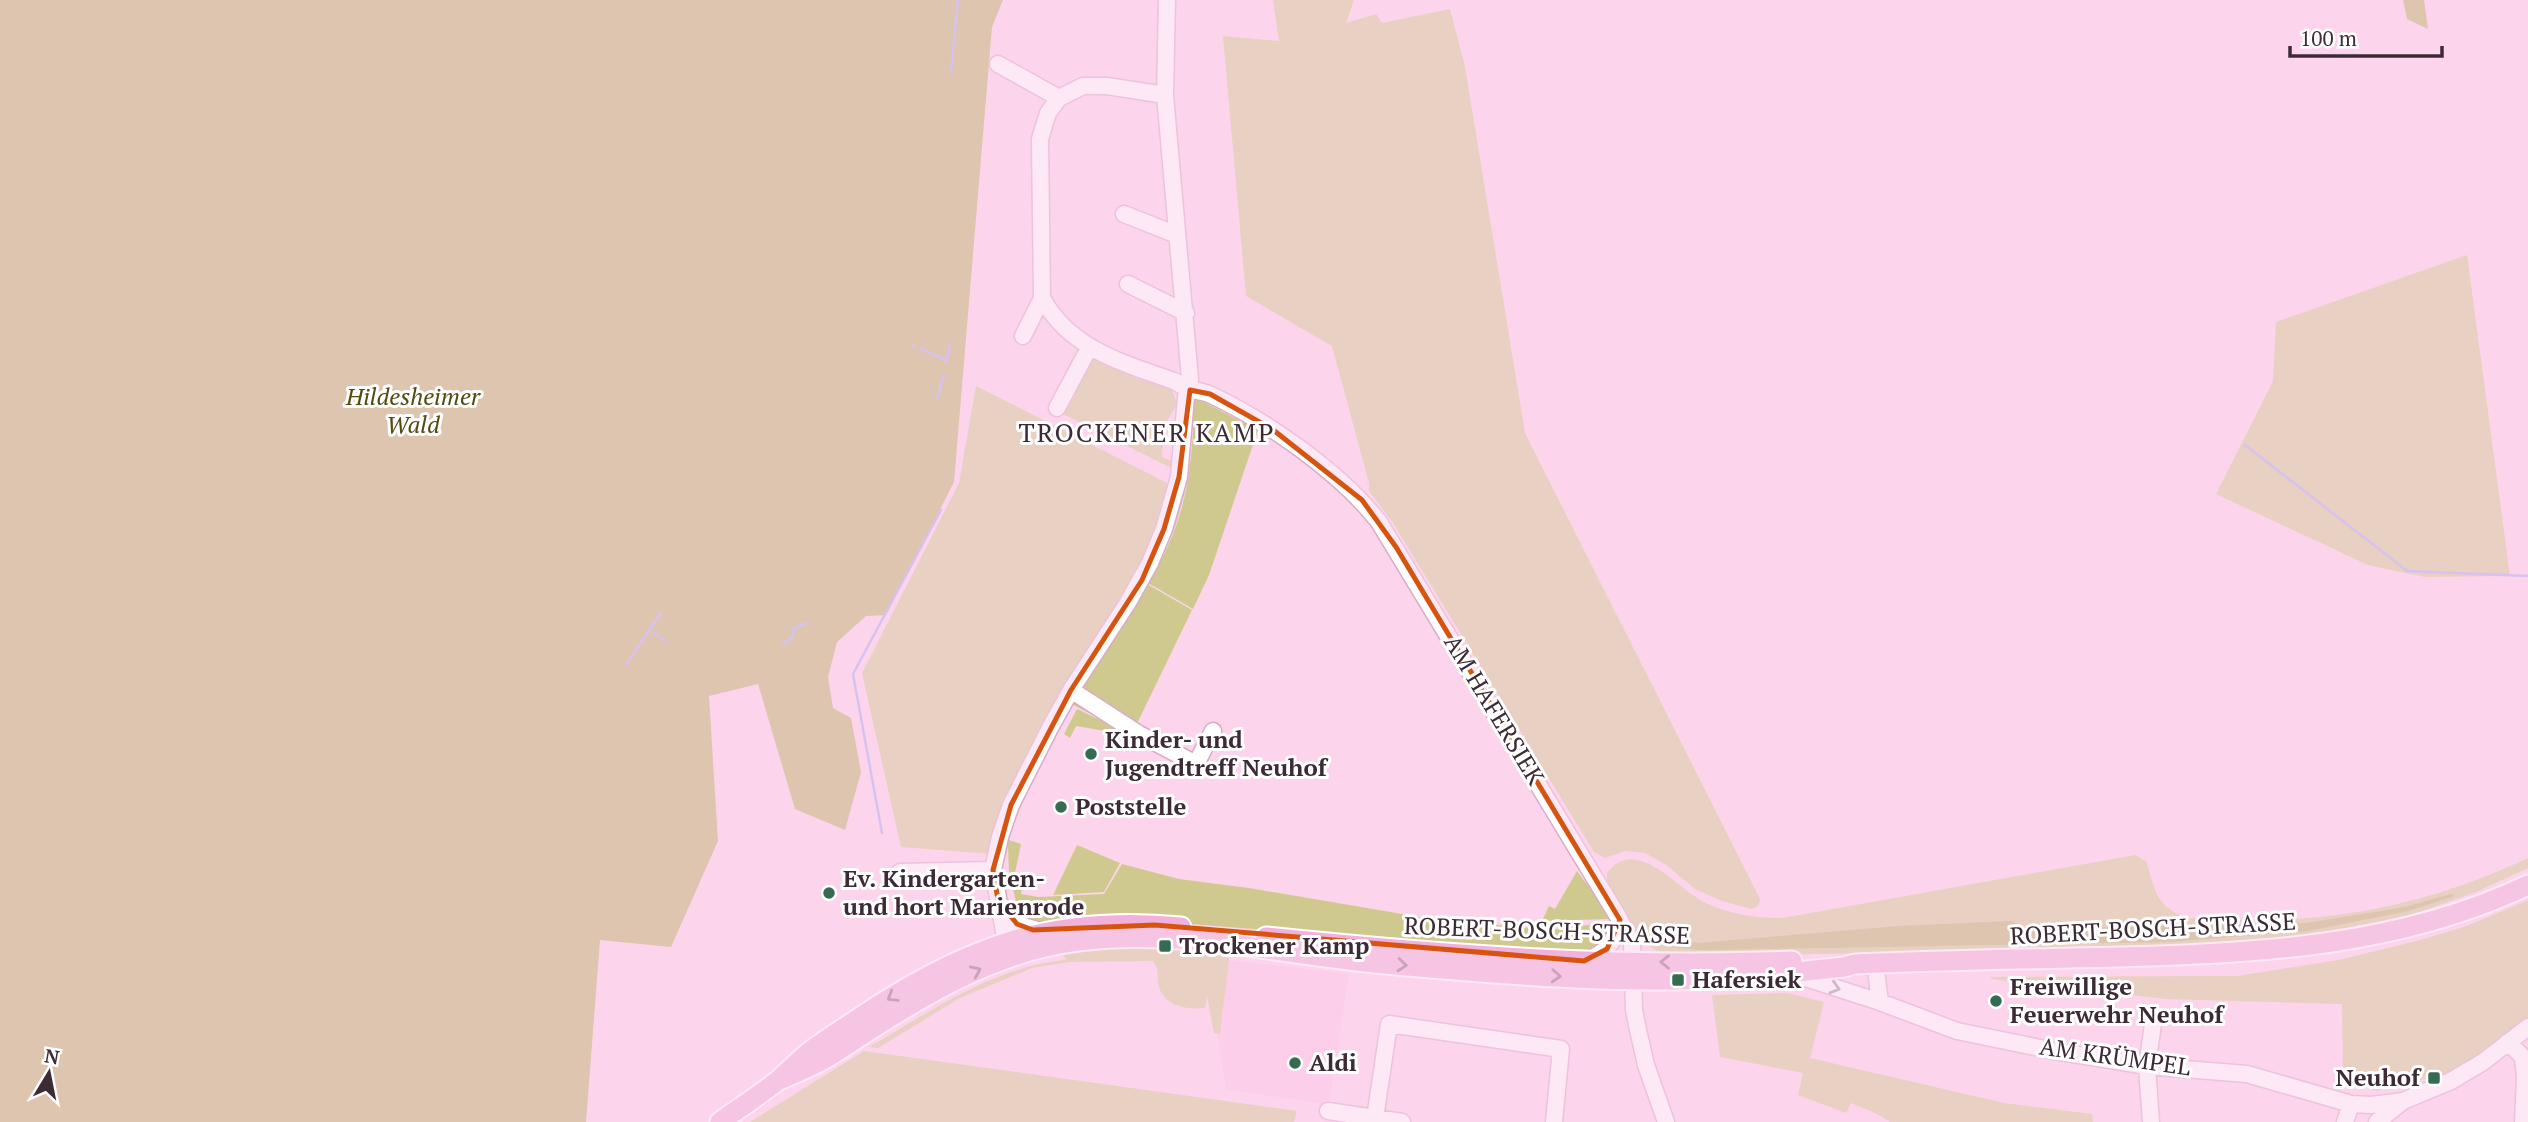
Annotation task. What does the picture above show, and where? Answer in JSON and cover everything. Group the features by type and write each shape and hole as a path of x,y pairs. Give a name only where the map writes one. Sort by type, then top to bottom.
{"main road":[{"name":"ROBERT-BOSCH-STRASSE","path":"1009,949 1116,938 1157,938 1488,973 1634,970 1837,959 1865,963 2173,956 2305,947 2410,926 2466,910 2528,885"},
{"name":"ROBERT-BOSCH-STRASSE","path":"720,1122 777,1081 820,1062 931,992 1048,931 1116,924 1155,925 1359,946 1584,961 1634,970 1744,978 1865,963"}],"street":[{"path":"1009,949 993,870 1000,836 1011,805 1071,690 1140,584 1164,529 1179,477 1186,397 1190,390 1186,313 1165,95 1167,0"},
{"path":"998,64 1024,70 1059,98"},
{"path":"1023,336 1042,298 1040,139 1048,113 1059,98 1083,86 1107,86 1165,95"},
{"path":"1124,214 1177,235"},
{"path":"1128,284 1186,313"},
{"name":"AM HAFERSIEK","path":"1042,298 1049,312 1063,327 1089,348 1140,371 1177,382 1190,390 1210,394 1272,429 1362,500 1396,547 1632,943 1634,1010 1646,1065 1666,1122"},
{"path":"1057,408 1089,348"},
{"path":"1071,690 1139,734 1196,764 1213,732"},
{"path":"900,872 993,870"},
{"path":"998,900 1006,914 1017,924 1033,930 1048,931"},
{"path":"1584,961 1607,949 1616,937 1620,920"},
{"path":"1865,963 1880,1002"},
{"name":"AM KRÜMPEL","path":"1789,973 1880,1002 1956,1031 2147,1066 2246,1074 2351,1104 2371,1105 2403,1101"},
{"path":"2151,1122 2147,1066 2154,1017"},
{"path":"1375,1118 1389,1024 1561,1049 1555,1122"},
{"path":"2377,1122 2403,1101 2451,1081 2483,1062 2528,1027"},
{"path":"2508,1042 2523,1057 2523,1122"},
{"path":"2345,1122 2351,1104"},
{"path":"1328,1111 1402,1122"}],"highlighted area":[{"path":"1190,390 1210,394 1272,429 1362,500 1396,547 1620,920 1607,949 1584,961 1155,925 1033,930 1017,924 998,900 993,870 1011,805 1071,690 1142,580 1164,529 1179,477"}],"shaded area":[{"path":"1273,0 1354,0 1346,23 1376,14 1382,23 1450,9 1465,67 1525,433 1760,899 1758,906 1752,909 1722,901 1695,889 1665,864 1645,853 1625,851 1605,858 1594,852 1393,523 1369,491 1332,346 1246,296 1223,36 1279,41"},
{"path":"2467,255 2510,576 2425,577 2368,565 2216,494 2273,381 2276,322"},
{"path":"1091,357 1138,379 1172,389 1176,404 1165,425 1162,457 1173,462 1173,469 1061,413"},
{"path":"976,386 1185,492 1163,555 1072,703 1039,762 1017,810 1009,840 1021,844 1015,873 1024,875 1021,894 1038,897 1104,894 1122,864 1179,879 1420,917 1549,930 1611,922 1609,934 1603,943 1583,955 1140,920 1022,927 1009,872 1008,847 1006,855 901,847 862,673 959,483"},
{"path":"1194,397 1258,430 1209,575 1193,609 1148,583 1172,538 1185,494 1192,448"},
{"path":"1147,584 1192,610 1132,734 1073,705"},
{"path":"1077,709 1117,728 1111,732 1076,726 1070,738 1064,734"},
{"path":"1077,845 1120,863 1104,892 1053,895"},
{"path":"2135,855 2146,861 2162,902 2185,918 2278,920 2365,911 2448,890 2528,858 2528,868 2476,892 2411,915 2307,936 2240,943 2152,947 1770,955 1673,955 1657,951 1644,942 1607,884 1607,873 1619,862 1631,859 1658,869 1696,897 1717,908 1745,915 1783,918"},
{"path":"1577,871 1610,919 1542,921 1549,906 1555,909"},
{"path":"2528,900 2528,1024 2449,1075 2391,1085 2377,1091 2343,1080 2342,1004 2166,999 1991,979 2237,976 2338,960 2417,941 2467,926"},
{"path":"1129,941 1227,953 1229,959 1220,1034 1214,1033 1207,996 1205,1008 1183,1007 1164,997 1153,961 1069,962 1032,968 960,998 878,1048 869,1047 988,981 1039,964 1066,960 1058,947"},
{"path":"1221,959 1349,974 1329,1105 1226,1089 1214,1010"},
{"path":"1787,993 1824,1002 1810,1058 2004,1103 2092,1114 2093,1122 1890,1122 1851,1103 1846,1113 1798,1095 1803,1073 1720,1057 1712,995"},
{"path":"864,1051 1297,1111 1294,1122 750,1122"}],"green space":[{"name":"Hildesheimer Wald","path":"0,0 1003,0 992,27 954,482 886,615 866,616 837,642 828,677 833,708 851,718 861,772 845,830 795,809 758,684 709,696 718,841 671,947 600,940 586,1122 0,1122"},
{"path":"2403,0 2424,0 2428,29 2407,19"},
{"path":"2451,894 2455,896 2408,911 2308,931 2168,942 1700,950 1658,943 1660,939 1699,943 1899,926 2011,921 2029,929 2307,923 2405,907"}],"waterway":[{"path":"951,72 958,0"},
{"path":"946,363 950,344"},
{"path":"921,349 947,360"},
{"path":"937,399 944,374"},
{"path":"2245,445 2407,571 2528,576"},
{"path":"882,833 853,674 941,510"},
{"path":"626,665 661,613"},
{"path":"782,645 793,637 794,628 807,623"},
{"path":"654,633 666,641"}],"place":[{"name":"Kinder- und Jugendtreff Neuhof","path":"1091,754"},
{"name":"Poststelle","path":"1061,807"},
{"name":"Ev. Kindergarten- und hort Marienrode","path":"829,893"},
{"name":"Trockener Kamp","path":"1165,946"},
{"name":"Hafersiek","path":"1678,980"},
{"name":"Freiwillige Feuerwehr Neuhof","path":"1996,1001"},
{"name":"Aldi","path":"1295,1063"},
{"name":"Neuhof","path":"2434,1078"}],"district":[{"name":"TROCKENER KAMP","path":"1147,433"}]}
